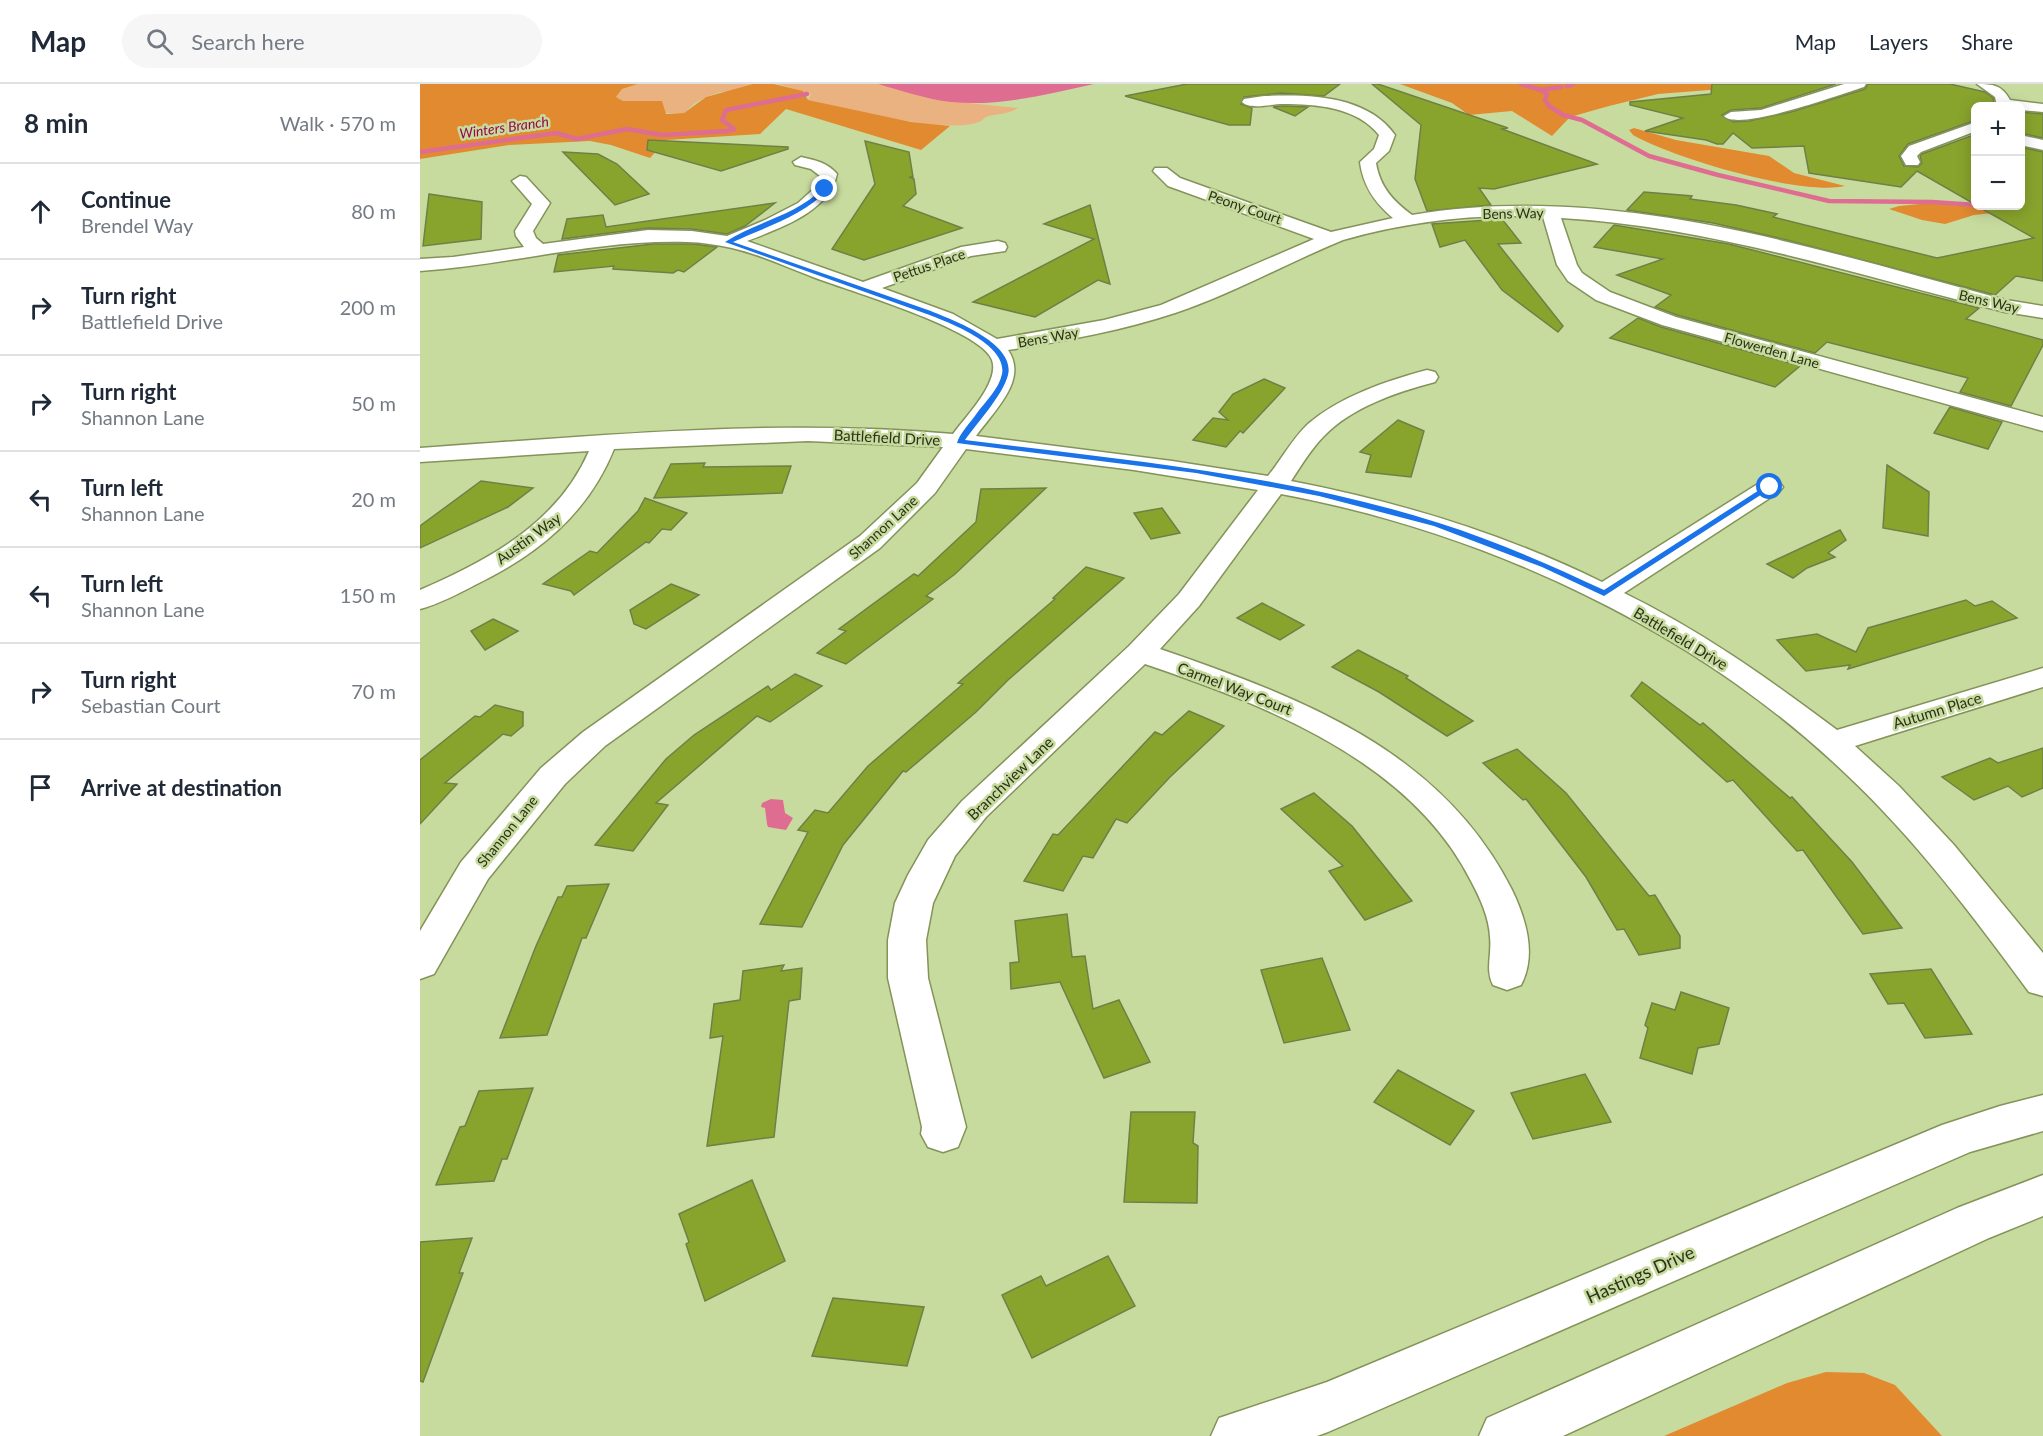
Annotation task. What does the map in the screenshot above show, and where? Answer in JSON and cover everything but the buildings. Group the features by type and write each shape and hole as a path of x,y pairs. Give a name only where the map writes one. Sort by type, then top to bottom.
{"street":[{"path":"1731,116 1762,114 1859,84"},
{"path":"1984,84 2000,94 2003,102"},
{"path":"1249,102 1273,99 1313,101 1346,108 1375,120 1384,128 1387,135 1381,151 1368,162 1372,185 1380,198 1407,220"},
{"path":"2025,107 2043,108"},
{"path":"1912,162 1909,156 1915,149 1971,129"},
{"path":"2025,141 2043,145"},
{"path":"728,242 789,215 815,199 825,189 829,181 829,174 817,166 801,162"},
{"name":"Peony Court","path":"1161,171 1174,182 1332,238"},
{"path":"520,181 541,203 536,214 524,228 524,236 538,249"},
{"name":"Bens Way","path":"994,346 1075,333 1170,308 1332,238 1407,220 1465,213 1550,212 1647,219 1722,233 2005,306 2043,312"},
{"name":"Flowerden Lane","path":"1550,212 1567,265 1575,277 1604,297 1669,321 2043,424"},
{"path":"420,265 482,259 606,238 654,235 728,242 954,322 994,346"},
{"name":"Pettus Place","path":"862,289 968,250 998,247"},
{"name":"Shannon Lane","path":"420,964 474,871 553,776 594,739 870,542 926,488 1001,385 1005,373 1005,362 994,346"},
{"name":"Branchview Lane","path":"943,1134 944,1127 908,978 907,940 914,903 926,875 942,849 974,809 1140,652 1189,600 1315,431 1332,416 1398,385 1427,377"},
{"name":"Battlefield Drive","path":"420,455 604,443 810,434 960,442 1196,471 1275,485 1397,512 1436,524 1545,566 1604,593 1716,658 1778,700 1831,743 1904,811 1958,871 2043,981"},
{"name":"Austin Way","path":"420,600 484,569 543,530 568,509 587,484 599,461 604,443"},
{"path":"1604,593 1770,487"},
{"name":"Carmel Way Court","path":"1140,652 1259,694 1300,713 1359,747 1428,800 1457,830 1481,865 1499,902 1509,935 1507,975"},
{"name":"Autumn Place","path":"1831,743 2043,678"},
{"name":"Hastings Drive","path":"1237,1436 1328,1407 1957,1138 2043,1113"},
{"path":"1505,1436 1973,1223 2043,1195"}],"shaded area":[{"path":"420,84 638,84 622,89 616,97 623,101 662,101 666,114 684,113 706,97 753,84 774,84 803,91 808,100 911,122 950,126 921,150 786,109 760,134 666,140 650,158 611,145 590,141 509,145 420,159"},
{"path":"638,84 753,84 743,91 720,92 706,97 684,113 656,113 661,101 623,101 616,97 622,89"},
{"path":"778,84 878,84 948,101 1018,108 986,117 979,122 963,125 920,123 808,100 811,94"},
{"path":"878,84 1094,84 1023,99 969,103 932,99"},
{"path":"1400,84 1737,84 1722,89 1658,94 1609,106 1570,117 1552,136 1512,111 1469,115 1452,103"},
{"path":"1634,128 1676,140 1769,156 1794,173 1845,186 1825,188 1799,185 1737,173 1652,144 1633,135 1629,130"},
{"path":"1930,203 1971,207 1971,210 1995,210 1993,213 1974,215 1945,224 1922,220 1889,209"},
{"path":"771,799 783,800 785,813 793,818 786,830 768,827 765,808 761,807 762,803"},
{"path":"1826,1372 1864,1373 1895,1385 1942,1436 1664,1436 1787,1383"}],"waterway":[{"path":"1521,84 1541,90"},
{"path":"1567,86 1573,84"},
{"path":"1541,90 1561,87"},
{"path":"1541,90 1547,94 1545,100 1549,106 1563,115 1582,120 1649,156 1718,175 1829,201 1971,205"},
{"name":"Winters Branch","path":"420,152 556,133 577,139 627,129 662,135 728,131 734,129 722,120 726,110 807,94"}],"route":[{"path":"825,189 815,199 789,215 728,242 926,311 954,322 994,346 1005,362 1005,373 1001,385 960,442 1196,471 1275,485 1397,512 1484,541 1604,593 1770,487"}]}
